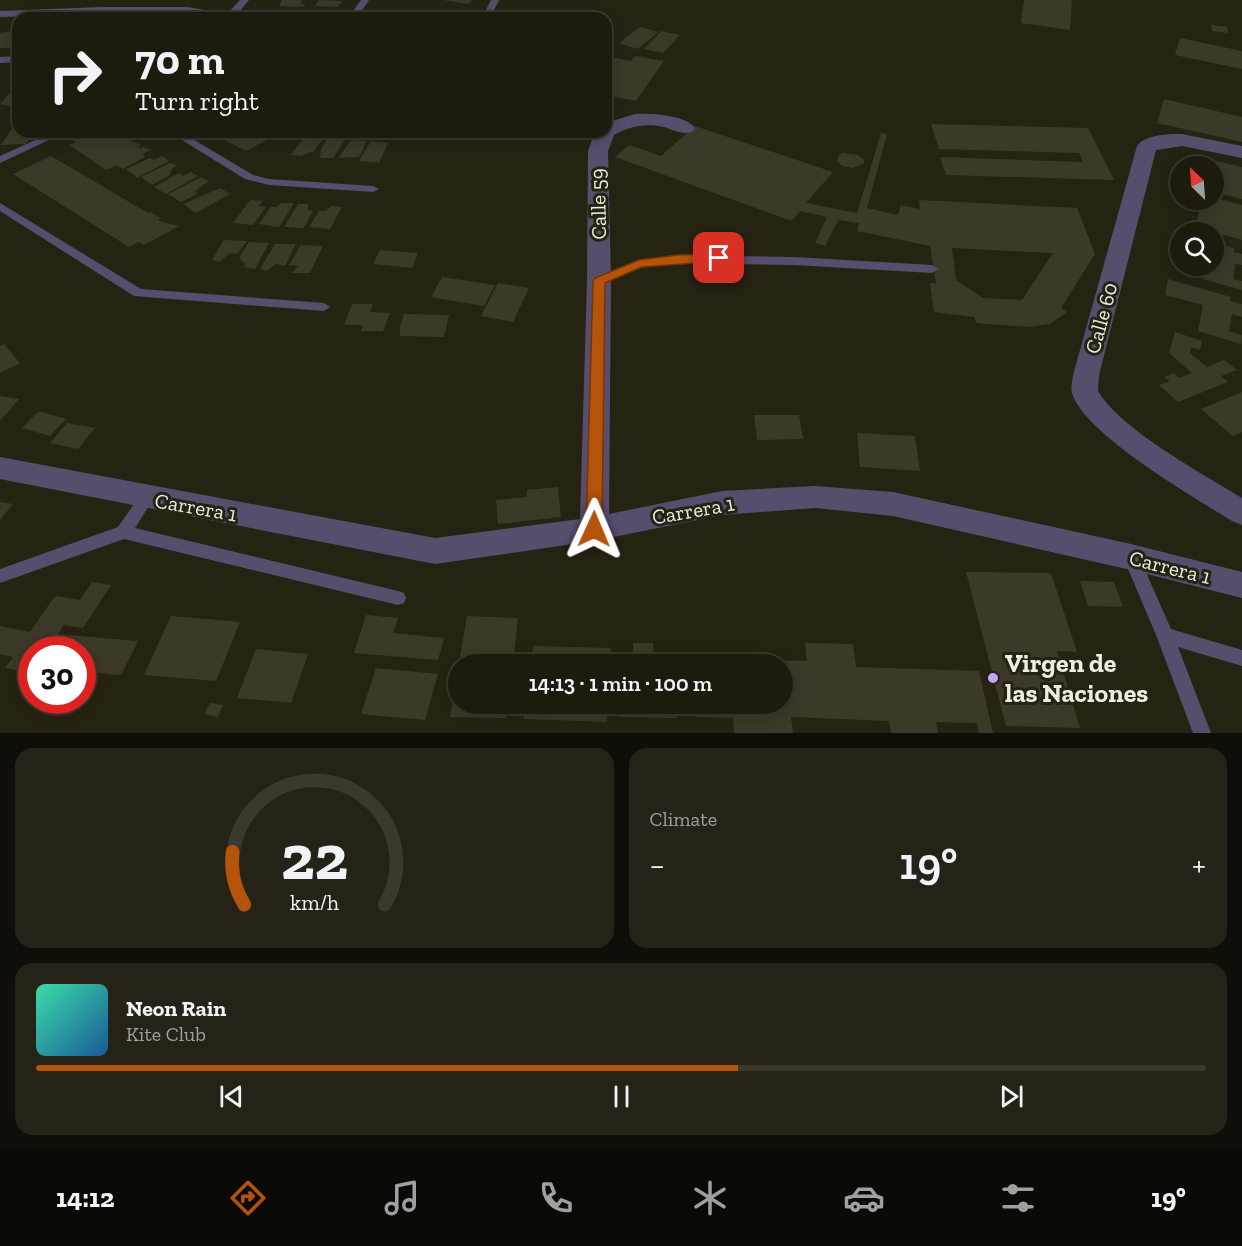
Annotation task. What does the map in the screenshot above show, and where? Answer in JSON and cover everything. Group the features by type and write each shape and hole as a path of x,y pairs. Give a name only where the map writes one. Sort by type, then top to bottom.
{"street":[{"name":"Calle 59","path":"612,128 619,123 645,118 664,120 685,128"},
{"name":"Calle 59","path":"594,529 599,281 598,151 603,138"},
{"name":"Calle 60","path":"1242,152 1187,139 1163,139 1147,146 1086,375 1085,393 1099,412 1120,432 1242,513"},
{"name":"Carrera 1","path":"0,468 146,498 435,551 594,529 722,503 815,497 893,504 1131,557 1242,585"}],"lane":[{"path":"131,8 139,0"},
{"path":"234,12 244,0"},
{"path":"44,12 131,8 174,12"},
{"path":"1,158 47,138"},
{"path":"184,138 249,177 269,182 373,189"},
{"path":"0,206 138,293 324,307"},
{"path":"599,281 639,264 678,259 794,261 932,269"},
{"path":"124,532 146,498"},
{"path":"0,576 124,532 398,598"},
{"path":"1131,557 1165,635 1202,733"},
{"path":"1165,635 1242,658"}],"building":[{"path":"282,0 302,0 300,3 306,5 302,7 279,6"},
{"path":"319,0 342,1 338,7 315,6"},
{"path":"443,0 472,0 469,4"},
{"path":"1024,0 1072,0 1070,30 1021,23"},
{"path":"1211,25 1227,27 1228,33 1212,31"},
{"path":"640,27 658,32 638,49 619,43"},
{"path":"12,31 12,48 0,48 0,33"},
{"path":"661,31 680,35 663,53 644,49"},
{"path":"1180,38 1242,51 1242,69 1175,55"},
{"path":"635,56 664,61 636,101 612,96 612,57 631,61"},
{"path":"12,91 12,106 0,104"},
{"path":"1164,99 1242,117 1242,142 1157,123"},
{"path":"931,124 1088,128 1114,180 946,175 940,157 1083,162 1079,153 939,149"},
{"path":"695,126 833,172 806,203 857,213 881,133 887,134 867,208 898,215 901,205 920,209 919,200 1077,208 1095,254 1061,308 1067,312 1050,324 1028,327 977,323 974,317 934,312 930,283 936,283 930,246 857,231 859,223 838,220 825,246 815,243 827,217 800,211 792,221 615,157 629,145 661,156","holes":["952,248 1053,253 1022,300 983,298 956,280"]},
{"path":"12,129 12,138 30,138 26,144 1,145"},
{"path":"69,138 126,138 141,145 138,147 151,150 142,154 145,157 123,169 117,165 106,170 69,145 76,142"},
{"path":"221,138 271,138 246,151"},
{"path":"304,138 323,138 314,151 301,156 291,155"},
{"path":"327,139 345,140 333,158 320,158 321,149"},
{"path":"351,140 367,141 359,157 338,158"},
{"path":"371,141 388,143 379,163 359,161"},
{"path":"843,153 858,155 864,163 853,168 842,166 837,161 839,155"},
{"path":"51,156 148,213 151,212 161,218 158,220 179,226 144,245 138,242 129,247 13,174"},
{"path":"162,156 169,161 137,178 126,169 150,158 154,160"},
{"path":"170,163 177,165 171,170 170,175 152,185 141,177"},
{"path":"1224,163 1242,167 1242,199 1224,195"},
{"path":"191,172 198,176 166,194 154,187 179,173 183,176"},
{"path":"201,177 209,181 195,191 197,194 181,202 168,194"},
{"path":"220,188 230,194 196,213 183,204"},
{"path":"250,200 263,201 259,206 266,207 253,225 233,223"},
{"path":"1224,200 1242,205 1242,240 1224,235 1224,222 1197,220 1199,210 1224,210"},
{"path":"281,203 294,203 279,227 259,224 271,207 277,207"},
{"path":"298,204 309,204 307,210 313,211 304,228 284,227"},
{"path":"331,206 342,207 330,229 309,227 319,211 326,211"},
{"path":"224,240 247,241 237,254 230,253 219,262 212,260"},
{"path":"249,242 269,243 255,269 244,267 245,263 239,258"},
{"path":"275,244 296,244 285,266 276,264 267,271 260,269"},
{"path":"301,245 323,246 310,273 292,273 298,266 289,265"},
{"path":"1224,246 1234,248 1234,252 1242,254 1242,265 1235,264 1233,279 1242,281 1242,290 1203,279 1203,276 1224,276"},
{"path":"380,250 418,253 412,268 373,264"},
{"path":"442,277 495,285 484,306 431,297"},
{"path":"1168,279 1231,297 1230,301 1242,304 1242,317 1232,314 1229,331 1242,335 1241,344 1198,331 1203,305 1165,295"},
{"path":"498,283 529,288 513,322 481,316"},
{"path":"352,304 373,304 370,312 390,313 383,331 361,331 363,325 344,325"},
{"path":"404,314 449,315 444,337 400,336"},
{"path":"1175,332 1202,341 1200,350 1191,347 1190,353 1207,367 1224,360 1237,370 1221,376 1228,382 1178,402 1159,385 1170,381 1164,377 1174,373 1179,378 1192,373 1169,353"},
{"path":"4,344 20,363 0,373 0,346"},
{"path":"1242,392 1242,432 1233,436 1201,409"},
{"path":"0,396 19,399 0,421"},
{"path":"39,411 66,419 50,436 22,428"},
{"path":"754,415 799,415 803,439 757,440"},
{"path":"67,423 95,428 78,449 50,443"},
{"path":"857,433 915,436 920,471 860,467"},
{"path":"558,487 561,517 498,524 496,500 527,497 527,490"},
{"path":"0,502 13,504 0,520"},
{"path":"966,572 1051,573 1077,652 1057,651 1080,728 1006,726"},
{"path":"1080,581 1114,582 1123,607 1088,606"},
{"path":"92,582 111,585 83,628 64,625 57,636 18,636 18,670 5,668 13,657 0,654 0,626 30,632 55,596 80,600"},
{"path":"366,615 398,618 393,633 444,638 438,660 354,653"},
{"path":"171,616 240,622 216,681 144,675"},
{"path":"467,616 518,618 514,654 461,654"},
{"path":"96,637 138,641 121,675 96,672"},
{"path":"633,643 653,643 653,654 633,654"},
{"path":"805,643 853,644 856,667 979,671 993,733 979,733 977,723 936,722 938,733 891,733 889,721 791,717 793,733 734,733 733,718 696,717 696,714 793,714 793,661 807,661"},
{"path":"533,646 611,648 611,654 532,654"},
{"path":"256,649 308,654 291,703 237,698"},
{"path":"376,668 438,674 425,720 361,714"},
{"path":"210,703 223,705 218,717 204,714"},
{"path":"451,714 507,714 506,718 450,717"},
{"path":"525,714 607,714 607,722 524,719"},
{"path":"619,714 677,714 677,718 619,717"}],"place":[{"name":"Virgen de las Naciones","path":"993,678"}],"route":[{"path":"594,529 599,281 639,264 678,259 719,258"}]}
